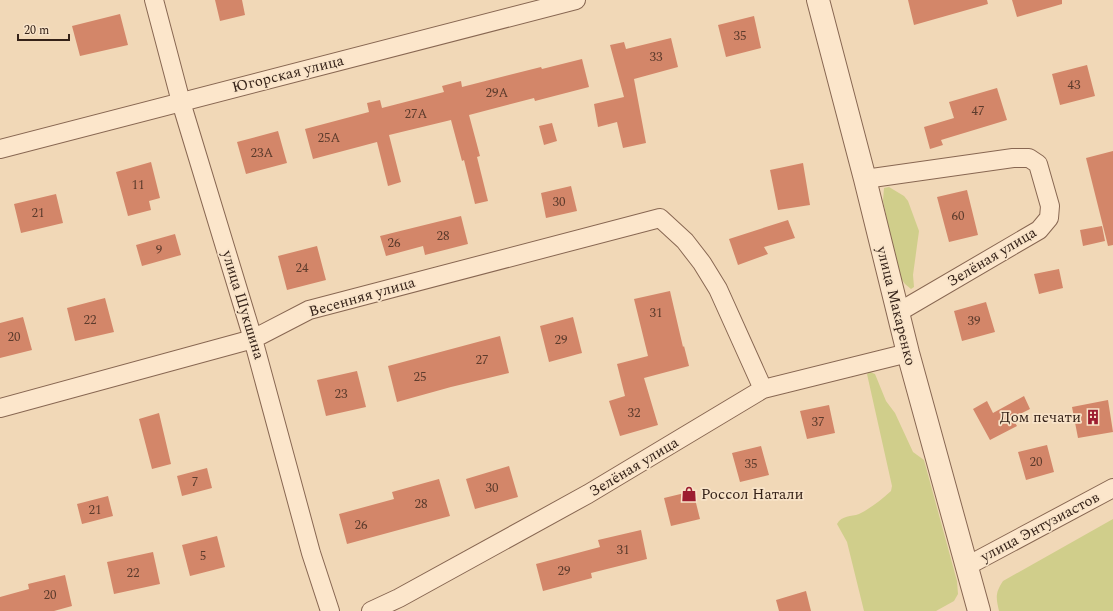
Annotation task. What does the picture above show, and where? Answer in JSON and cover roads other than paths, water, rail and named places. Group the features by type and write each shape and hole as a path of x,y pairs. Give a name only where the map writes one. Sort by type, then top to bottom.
{"street":[{"name":"улица Шукшина","path":"154,0 181,102 253,338 311,553 330,611"},
{"name":"улица Макаренко","path":"818,0 865,179 897,313 978,611"},
{"name":"Югорская улица","path":"0,149 568,1"},
{"name":"Зелёная улица","path":"865,179 1013,158 1029,158 1038,164 1050,206 1049,218 1039,230 897,313"},
{"name":"Весенняя улица","path":"0,408 253,338 310,310 660,218 685,241 702,262 718,289 763,389"},
{"name":"Зелёная улица","path":"371,611 399,598 588,494 763,389 908,353"},
{"name":"улица Энтузиастов","path":"967,566 1113,488"}],"place":[{"name":"Дом печати","path":"1093,417"},
{"name":"Россол Натали","path":"689,494"}]}
